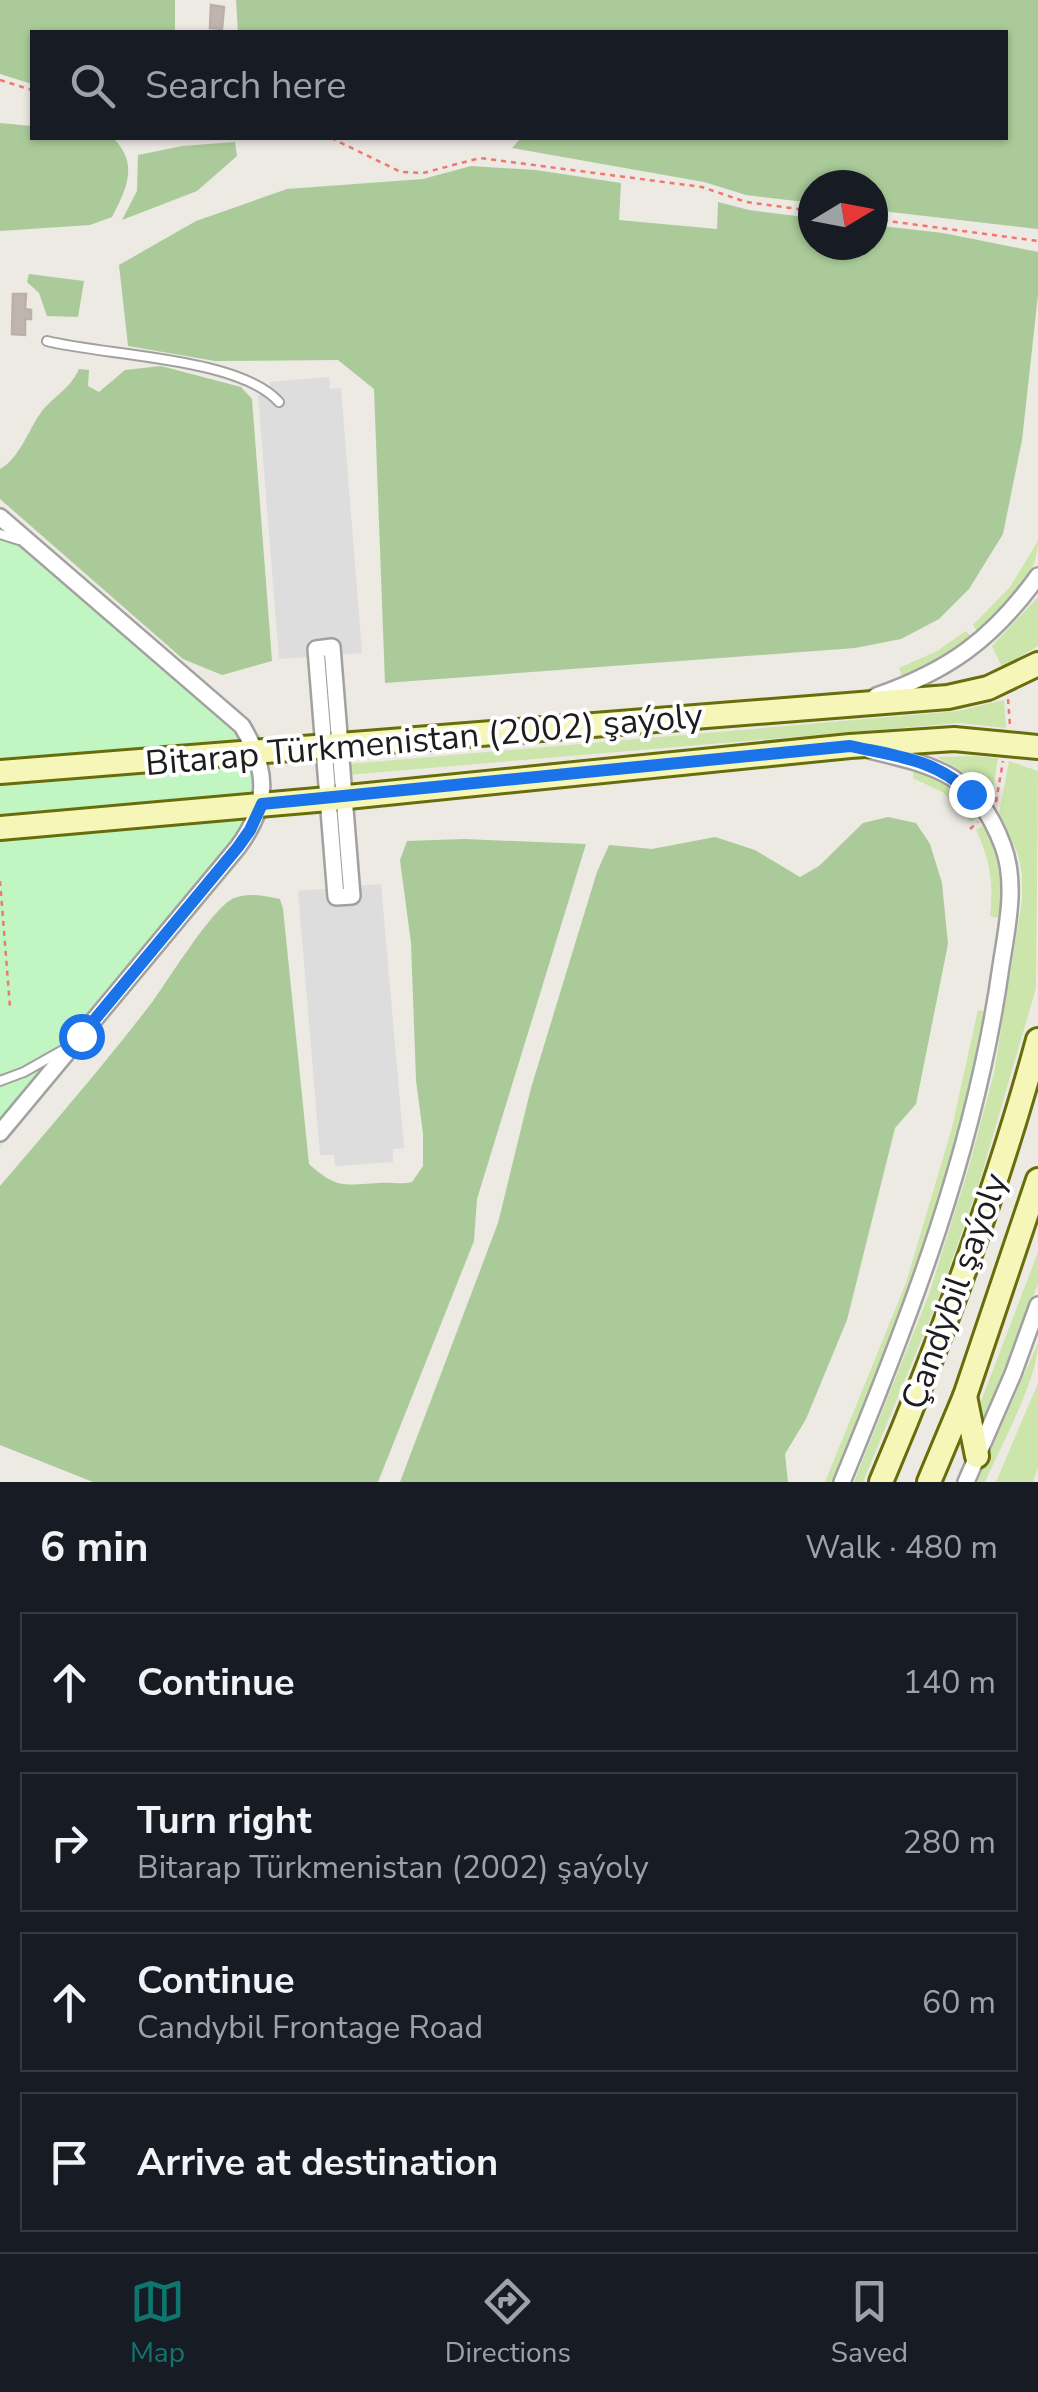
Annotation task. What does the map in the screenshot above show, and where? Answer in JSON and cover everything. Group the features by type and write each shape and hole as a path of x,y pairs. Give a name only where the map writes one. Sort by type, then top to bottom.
{"street":[{"path":"0,517 242,726 257,752 262,804 244,839 0,1134"},
{"name":"Bitarap Türkmenistan (2002) şaýoly","path":"848,705 912,683 962,656 1017,606 1038,576"},
{"path":"332,745 316,649 332,648 336,897 352,896 336,798"},
{"name":"Bitarap Türkmenistan (2002) şaýoly","path":"0,772 948,697 988,688 1038,664"},
{"name":"Bitarap Türkmenistan (2002) şaýoly","path":"0,828 850,746 954,738 1038,747"},
{"path":"842,1482 908,1321 960,1155 992,1032 1010,887 1004,850 993,825 954,778 933,765 850,746"},
{"name":"Çandybil şaýoly","path":"880,1482 923,1384 970,1260 1038,1040"},
{"name":"Çandybil şaýoly","path":"928,1482 964,1396 1038,1180"},
{"path":"966,1482 1038,1305"},
{"path":"964,1396 978,1456"}],"lane":[{"path":"46,341 189,365 245,380 279,402"},
{"path":"0,534 31,544"},
{"path":"0,1081 51,1058 81,1036"}],"path":[{"path":"0,80 30,89"},
{"path":"334,140 401,172 422,173 480,158 702,187 746,202 798,209"},
{"path":"888,221 1038,241"},
{"path":"1008,698 1010,727"},
{"path":"994,808 1003,759"},
{"path":"0,881 10,1007"}],"green space":[{"path":"0,0 175,0 175,30 30,30 30,83 0,74"},
{"path":"236,0 1038,0 1038,229 888,212 888,170 798,170 798,201 746,195 704,182 512,148 519,140 1008,140 1008,30 238,30"},
{"path":"0,123 30,126 30,140 115,140 121,147 128,176 112,217 90,225 0,231"},
{"path":"235,142 237,156 197,191 122,220 137,191 138,155 182,146"},
{"path":"471,166 536,170 621,183 619,220 717,229 718,202 798,216 798,260 888,260 888,227 1038,252 1038,295 1022,440 1003,534 969,589 939,619 901,639 855,648 385,683 374,389 338,360 215,361 128,346 119,265 196,221 287,189 423,179"},
{"path":"29,274 84,281 78,317 47,316 39,293 27,282"},
{"path":"161,366 241,387 252,399 272,661 222,675 183,659 0,499 0,469 13,458 42,411 79,369 89,370 88,386 99,392 125,370"},
{"path":"0,506 261,736 272,811 0,1147"},
{"path":"1038,541 1026,580 999,614 978,632 973,625 1010,587"},
{"path":"1038,597 1038,646 1002,667 992,646"},
{"path":"966,631 971,637 941,658 902,676 899,668 937,651"},
{"path":"1004,700 1006,728 959,723 347,775 349,764 958,711"},
{"path":"937,757 998,758 991,800 966,774"},
{"path":"1009,761 1038,771 1036,988 980,1180 941,1292 863,1482 854,1482 929,1294 994,1073 1022,901 1018,854 999,813"},
{"path":"914,768 948,785 979,816 971,822 944,793 913,778"},
{"path":"888,817 916,823 930,844 942,883 948,944 916,1104 895,1128 847,1320 806,1419 785,1454 788,1482 400,1482 498,1223 531,1088 597,872 609,845 652,849 715,837 755,850 800,877 819,866 863,823"},
{"path":"984,825 999,870 999,918 990,916 990,872 976,830"},
{"path":"407,841 586,844 477,1199 474,1241 378,1482 93,1482 0,1445 0,1186 153,1001 203,929 234,898 251,895 280,899 283,909 309,1164 341,1184 412,1182 423,1166 423,1134 416,1080 411,943 400,860"},
{"path":"978,1010 985,1012 972,1073 922,1251 833,1482 825,1482 906,1283 952,1128"},
{"path":"1038,1252 1038,1284 980,1424 980,1404"},
{"path":"1038,1343 1032,1375 1018,1412 985,1482 977,1482"},
{"path":"1038,1383 1038,1467 1033,1482 996,1482"}],"shaded area":[{"path":"329,377 330,389 341,388 362,653 279,659 258,395 271,393 270,382"},
{"path":"381,884 404,1148 393,1149 393,1162 335,1166 334,1155 320,1155 298,891"}],"building":[{"path":"211,5 224,7 222,29 210,28"},
{"path":"13,294 26,294 25,309 31,310 31,319 25,319 25,335 12,334"}],"route":[{"path":"81,1036 238,847 262,804 850,746 933,765 971,794"}]}
